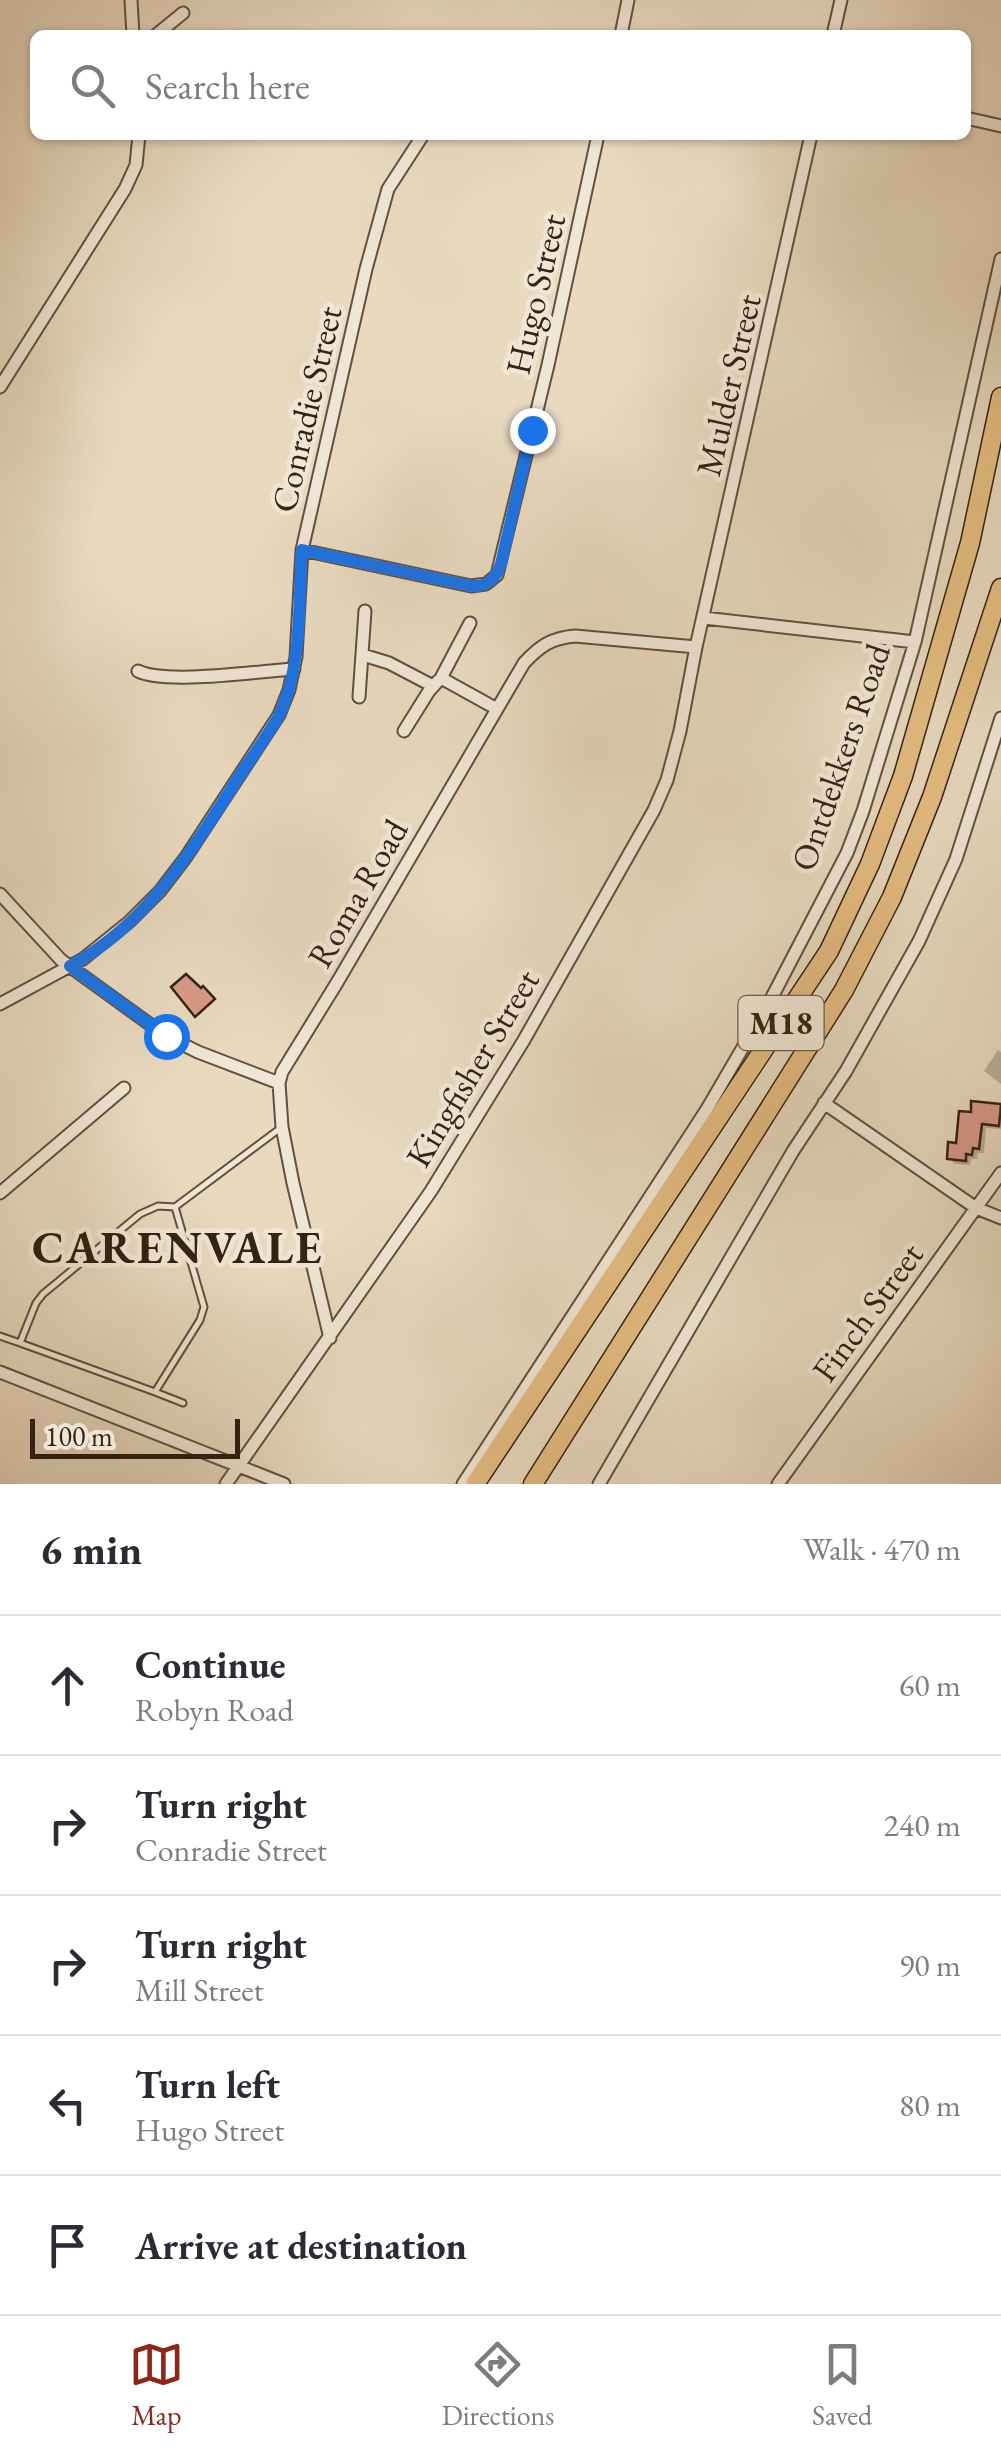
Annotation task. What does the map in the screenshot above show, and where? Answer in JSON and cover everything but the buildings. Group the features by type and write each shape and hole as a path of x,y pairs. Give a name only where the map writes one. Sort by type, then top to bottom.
{"main road":[{"name":"Ontdekkers Road","path":"476,1484 830,951 870,864 903,776 970,543 1001,398"},
{"name":"M18","path":"533,1484 844,990 884,912 932,797 1001,588"}],"street":[{"path":"131,0 133,30"},
{"path":"621,30 628,0"},
{"path":"835,30 841,0"},
{"path":"162,30 183,13"},
{"path":"971,119 1001,126"},
{"path":"0,387 125,189 136,165 138,140"},
{"name":"Conradie Street","path":"0,1004 96,950 130,922 171,878 286,702 294,668 302,550 384,198 420,140"},
{"name":"Hugo Street","path":"302,550 471,586 479,586 497,575 597,140"},
{"name":"Mulder Street","path":"696,647 810,140"},
{"name":"Ontdekkers Road","path":"463,1484 707,1109 814,918 858,824 915,642 1001,258"},
{"path":"359,697 365,612"},
{"path":"704,618 915,642"},
{"path":"404,731 470,623"},
{"name":"Roma Road","path":"279,1084 282,1072 524,663 537,648 559,637 575,636 696,647"},
{"name":"Kingfisher Street","path":"226,1484 431,1191 524,1040 654,810 680,731 696,647"},
{"path":"363,655 497,709"},
{"path":"138,671 156,676 200,676 294,668"},
{"path":"599,1484 792,1151 846,1071 932,916 970,823 1001,718"},
{"path":"0,894 61,960 166,1036 279,1084 282,1127 330,1338"},
{"path":"0,1193 124,1088"},
{"path":"824,1103 976,1208 1001,1218"},
{"name":"Finch Street","path":"778,1484 1001,1173"},
{"path":"0,1372 284,1484"}],"lane":[{"path":"20,1343 43,1294 140,1214 158,1206 175,1207 282,1127"},
{"path":"155,1392 204,1308 175,1207"},
{"path":"0,1336 182,1402"}],"district":[{"name":"CARENVALE","path":"178,1247"}],"route":[{"path":"166,1036 70,966 130,922 160,892 279,716 296,657 302,550 471,586 486,584 497,575 501,564 532,430"}]}
